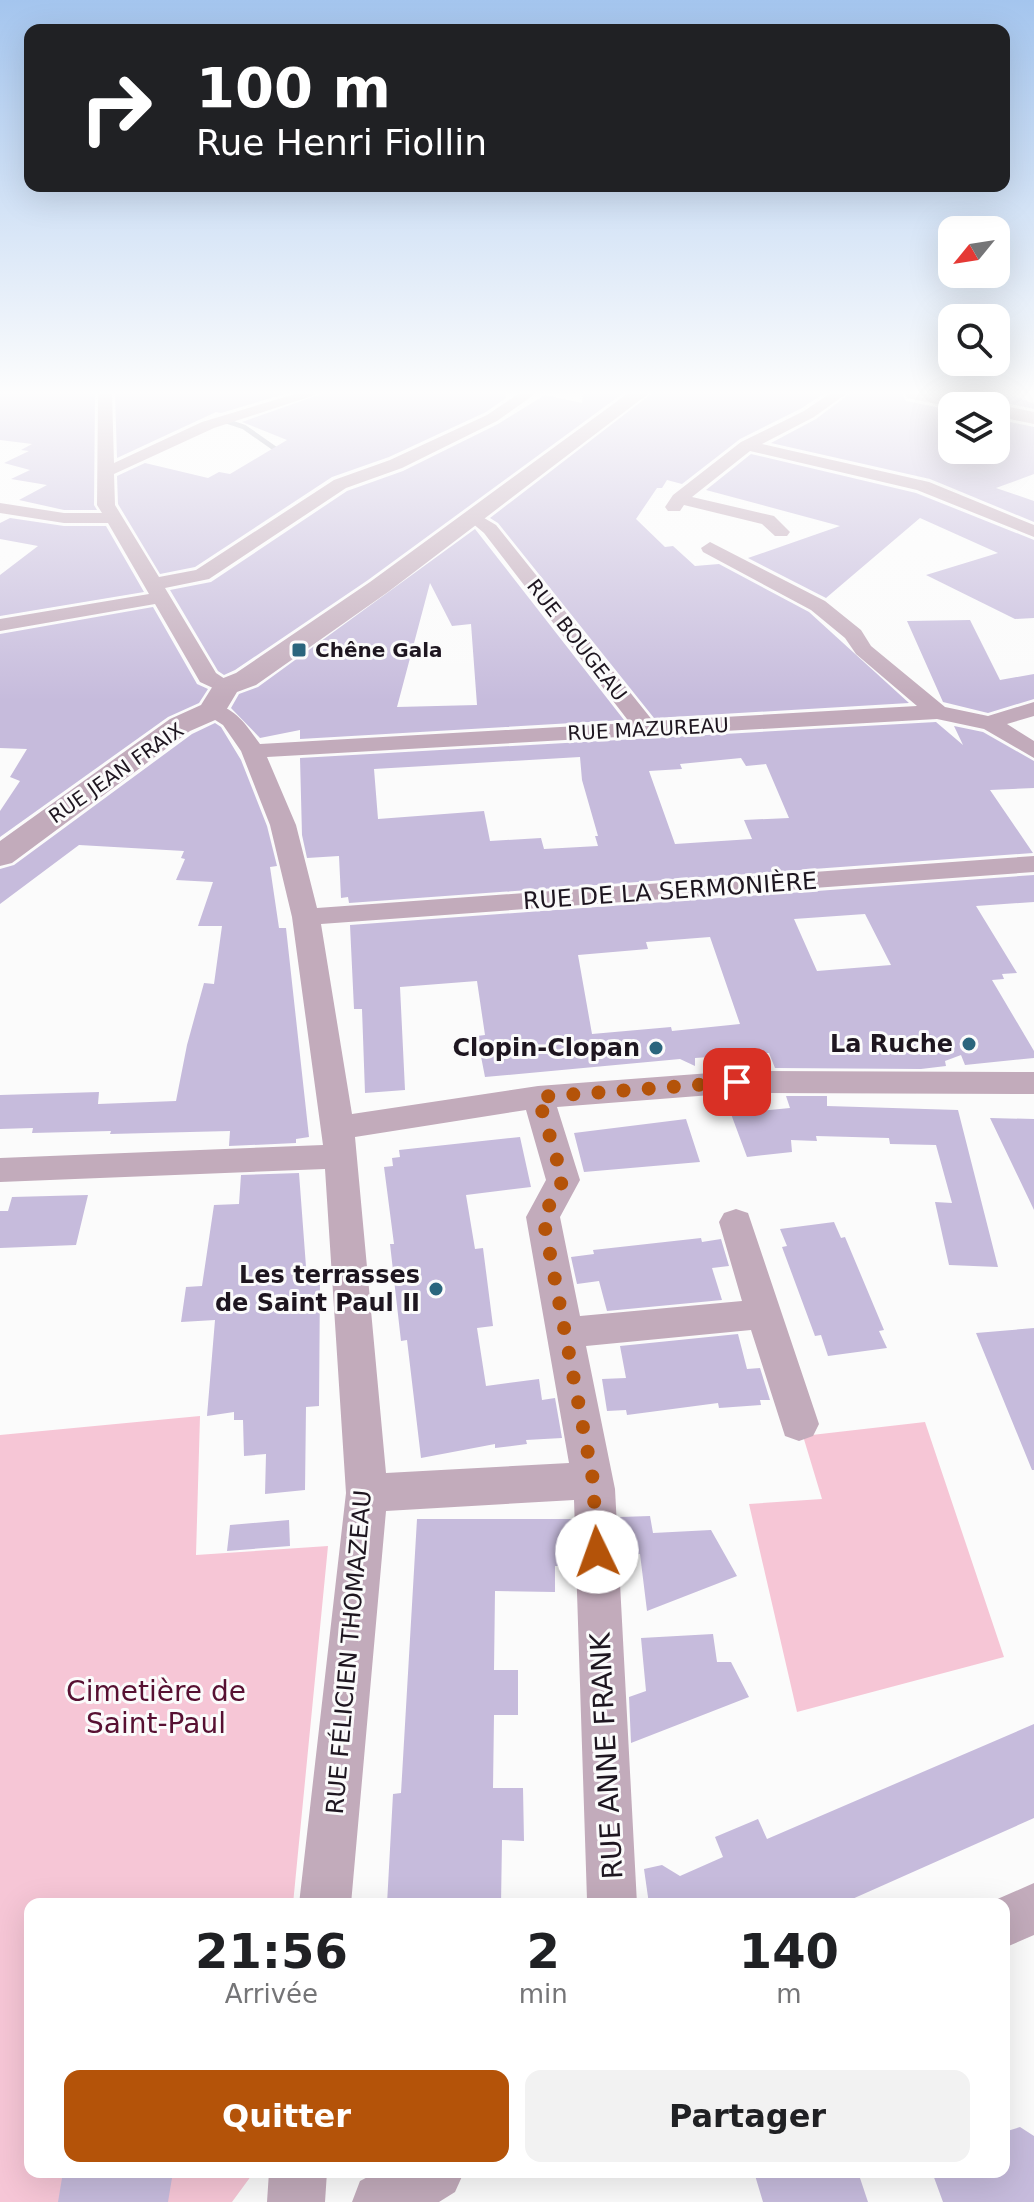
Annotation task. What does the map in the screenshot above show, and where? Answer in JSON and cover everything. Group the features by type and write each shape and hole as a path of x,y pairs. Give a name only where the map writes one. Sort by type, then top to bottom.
{"street":[{"name":"RUE FÉLICIEN THOMAZEAU","path":"106,497 106,505 159,591 231,720 253,751 283,825 306,917 338,1142 367,1493 326,1898"},
{"path":"0,625 159,591 202,575 321,497"},
{"name":"RUE JEAN FRAIX","path":"0,856 501,497"},
{"path":"684,497 676,503 768,520 781,532"},
{"path":"949,497 1034,532"},
{"path":"0,508 74,519 114,518"},
{"name":"RUE BOUGEAU","path":"474,517 490,529 647,729"},
{"path":"710,548 819,606 858,637 863,650 937,712"},
{"path":"992,724 1002,717 1034,709"},
{"name":"RUE MAZUREAU","path":"253,751 937,712 992,724 1034,751"},
{"name":"RUE DE LA SERMONIÈRE","path":"306,917 1034,864"},
{"path":"0,1170 338,1142 538,1097 737,1082 1034,1083"},
{"name":"RUE ANNE FRANK","path":"538,1097 563,1180 543,1217 593,1480 613,1898"},
{"path":"736,1222 799,1424"},
{"path":"567,1333 766,1314"},
{"path":"367,1493 593,1480"},
{"path":"1010,1919 1034,1909"},
{"path":"296,2202 298,2178"},
{"path":"381,2202 424,2178"}],"green space":[{"name":"Cimetière de Saint-Paul","path":"200,1416 196,1555 328,1546 294,1898 24,1898 24,2178 250,2178 232,2202 0,2202 0,1435"},
{"path":"925,1422 1004,1657 797,1712 749,1504 822,1499 803,1436"}],"building":[{"path":"25,497 94,497 97,510 64,510 19,500"},
{"path":"118,497 302,497 195,567 160,574 118,504"},
{"path":"338,497 482,497 368,580 224,675 218,671 170,590 211,582"},
{"path":"518,497 651,497 636,519 665,547 673,546 695,566 719,564 809,612 909,703 654,718 498,523 490,518"},
{"path":"731,497 925,497 1034,540 1034,618 1015,619 926,575 998,553 920,518 826,598 748,558 840,526"},
{"path":"973,497 1022,497 1034,501 1034,522"},
{"path":"10,518 64,526 106,526 144,592 0,616 0,575 38,546 0,539 0,523"},
{"path":"475,529 624,720 300,739 300,730 260,738 231,708 239,694 258,687","holes":["430,583 452,626 471,624 477,705 397,707"]},
{"path":"153,607 197,684 208,689 199,703 168,717 0,837 0,811 20,781 10,777 27,749 0,748 0,634"},
{"path":"970,620 1000,680 1034,674 1034,699 988,713 943,702 907,621"},
{"path":"936,722 963,745 954,726 983,732 1034,761 1034,788 990,790 1033,853 349,903 348,897 341,898 339,856 307,858 302,835 300,758","holes":["580,757 582,780 598,846 544,849 541,838 490,841 484,811 378,819 374,769","741,758 746,766 766,764 789,818 744,820 752,839 675,844 649,771 682,769 680,764"]},
{"path":"215,723 221,727 241,760 267,826 277,866 270,867 279,928 286,928 309,1137 296,1139 296,1143 229,1146 230,1131 110,1134 111,1131 32,1133 33,1128 0,1129 0,1095 99,1092 98,1104 176,1101 204,983 214,984 222,926 198,926 213,882 176,880 185,859 181,858 184,851 79,845 0,904 0,869 14,865 192,734"},
{"path":"1034,875 1034,902 976,906 1017,973 1002,974 1004,979 992,980 1034,1051 1034,1058 965,1065 961,1055 945,1061 946,1066 921,1069 775,1068 769,1053 695,1058 695,1066 680,1059 485,1077 477,1036 485,1035 477,981 400,987 405,1090 365,1093 362,1009 354,1009 350,925","holes":["865,914 891,965 817,971 794,919","710,937 740,1024 592,1034 578,955 648,949 646,942"]},
{"path":"786,1096 827,1096 827,1106 958,1110 998,1267 949,1265 935,1202 952,1203 936,1145 890,1144 889,1138 816,1136 817,1141 791,1140 792,1152 747,1157 731,1114 790,1108"},
{"path":"990,1118 1034,1119 1034,1210"},
{"path":"686,1119 700,1162 584,1172 574,1133"},
{"name":"Les terrasses de Saint Paul II","path":"520,1137 531,1187 466,1195 475,1249 483,1248 493,1326 477,1328 486,1386 539,1379 542,1400 555,1398 562,1438 526,1440 527,1444 495,1448 495,1444 421,1458 407,1340 401,1341 390,1244 394,1244 384,1167 393,1166 392,1158 400,1157 399,1150"},
{"path":"299,1173 307,1280 320,1279 319,1406 306,1407 305,1490 265,1494 266,1454 244,1456 243,1420 234,1420 234,1412 207,1416 215,1320 181,1322 186,1287 202,1286 214,1205 239,1204 241,1175"},
{"path":"88,1195 76,1245 0,1248 0,1211 8,1211 12,1197"},
{"path":"834,1222 841,1238 845,1237 884,1330 879,1331 887,1348 828,1356 821,1335 815,1336 782,1247 787,1246 780,1229"},
{"path":"701,1238 702,1242 721,1239 729,1266 712,1268 722,1300 607,1311 599,1281 577,1284 571,1257 594,1254 593,1250"},
{"path":"1034,1328 1034,1470 1032,1470 976,1333"},
{"path":"738,1334 747,1369 760,1368 770,1400 760,1400 761,1405 719,1408 718,1403 627,1415 626,1410 607,1411 602,1379 626,1378 620,1346"},
{"path":"650,1516 653,1533 711,1530 737,1576 647,1611 640,1554 622,1556 620,1517"},
{"path":"417,1519 572,1519 573,1566 555,1566 555,1592 495,1591 494,1670 518,1670 518,1715 494,1715 493,1788 523,1788 524,1841 502,1840 501,1898 387,1898 393,1794 401,1793"},
{"path":"289,1520 290,1546 227,1551 230,1525"},
{"path":"713,1634 717,1662 731,1662 749,1697 631,1743 629,1697 646,1691 641,1638"},
{"path":"1034,1724 1034,1818 854,1898 648,1898 644,1869 662,1865 680,1876 723,1857 715,1837 758,1819 767,1839"},
{"path":"1020,2127 1034,2136 1034,2202 943,2202 934,2178 1010,2178 1010,2130"},
{"path":"62,2178 172,2178 168,2202 58,2202"},
{"path":"756,2178 860,2178 868,2202 763,2202"}],"place":[{"name":"Chêne Gala","path":"299,650"},
{"name":"La Ruche","path":"969,1044"},
{"name":"Clopin-Clopan","path":"656,1048"},
{"name":"Les terrasses de Saint Paul II","path":"436,1289"}],"route":[{"path":"597,1552 593,1480 543,1217 563,1180 538,1097 737,1082"}]}
